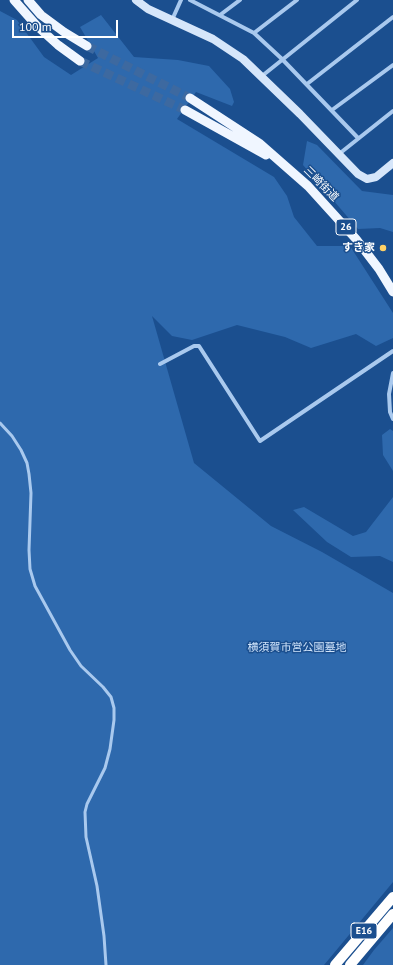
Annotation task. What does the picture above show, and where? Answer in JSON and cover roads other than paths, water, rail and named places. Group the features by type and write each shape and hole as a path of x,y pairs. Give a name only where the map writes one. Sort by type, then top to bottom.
{"highway":[{"name":"E16","path":"335,965 393,897"},
{"name":"E16","path":"350,965 393,914"}],"main road":[{"path":"14,0 37,26 58,45 80,61"},
{"path":"28,0 41,15 64,32 87,46"},
{"name":"三崎街道","path":"190,98 259,143 308,186 356,239 379,269 393,292"},
{"name":"三崎街道","path":"185,110 256,149 289,170"}],"street":[{"path":"136,0 148,9 212,39 243,59 262,76 358,174 367,179 376,177 393,163"},
{"path":"172,20 181,0"},
{"path":"190,0 254,33 307,84 358,138"},
{"path":"220,15 240,0"},
{"path":"254,33 297,0"},
{"path":"262,76 357,0"},
{"path":"307,84 393,17"},
{"path":"332,110 393,64"},
{"path":"338,155 393,111"},
{"path":"160,364 194,346 199,346 260,440 393,351"},
{"path":"393,373 389,394 390,412 393,419"}],"lane":[{"path":"0,423 12,436 21,450 30,474 31,493 29,550 30,569 35,586 70,650 81,666 103,687 111,697 114,708 110,749 105,768 87,804 85,812 86,837 97,886 106,965"}],"tunnel":[{"path":"87,46 190,98"},
{"path":"80,61 185,110"}],"place":[{"name":"すき家","path":"383,248"}],"park label":[{"name":"横須賀市営公園墓地","path":"297,648"}]}
